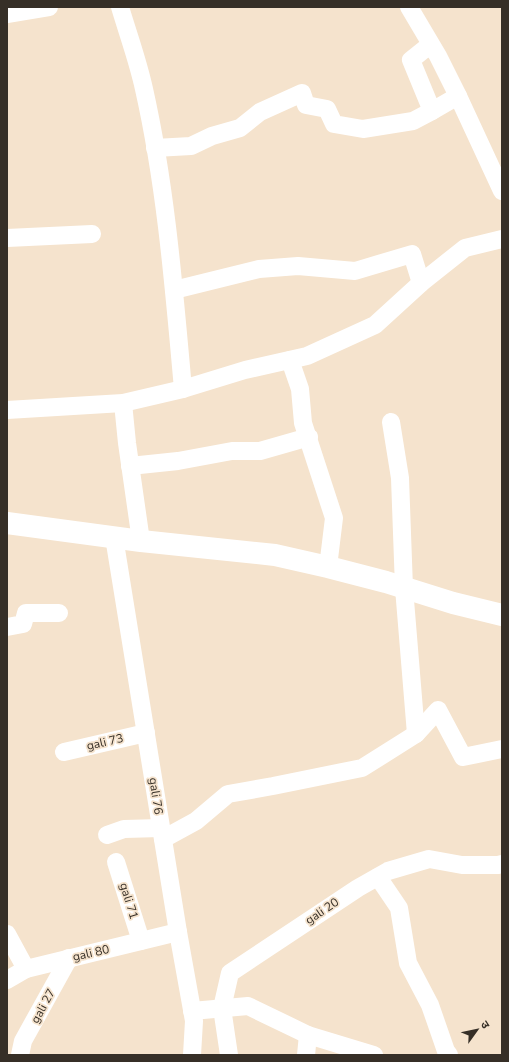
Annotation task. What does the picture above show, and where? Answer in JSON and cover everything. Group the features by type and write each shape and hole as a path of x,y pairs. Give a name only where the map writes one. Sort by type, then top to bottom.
{"street":[{"path":"7,14 49,7"},
{"path":"120,7 144,87 155,148 172,263 183,389"},
{"path":"409,7 431,44 458,96 502,191"},
{"path":"431,44 411,60 432,111"},
{"path":"155,148 191,146 212,136 240,128 260,112 302,93 306,105 327,109 334,124 363,129 413,121 458,96"},
{"path":"7,238 92,234"},
{"path":"7,410 123,403 183,389 245,370 307,356 375,325 421,283 465,248 502,239"},
{"path":"174,290 259,269 298,266 355,271 412,254 421,283"},
{"path":"290,360 300,389 303,423 309,437 334,518 328,567"},
{"path":"123,403 130,466 141,541"},
{"path":"391,422 400,478 404,588 416,734"},
{"path":"130,466 178,461 232,451 260,451 309,437"},
{"path":"7,524 275,556 328,567 453,603 502,614"},
{"name":"gali 76","path":"114,537 178,932 194,1021 192,1055"},
{"path":"7,627 23,624 26,613 59,613"},
{"path":"107,835 124,829 162,833 196,821 228,794 362,768 416,734 438,710 463,758 502,749"},
{"name":"gali 73","path":"64,752 146,733"},
{"name":"gali 20","path":"229,1055 222,1008 230,973 358,888 388,871 429,859 462,865 502,864"},
{"name":"gali 71","path":"116,862 141,941"},
{"path":"378,877 399,908 408,963 430,1005 446,1051 449,1055"},
{"name":"gali 80","path":"7,980 26,969 178,932"},
{"path":"7,934 26,969"},
{"name":"gali 27","path":"20,1055 23,1041 69,958"},
{"path":"192,1012 248,1006 308,1034 374,1055"},
{"path":"306,1055 308,1034"}]}
